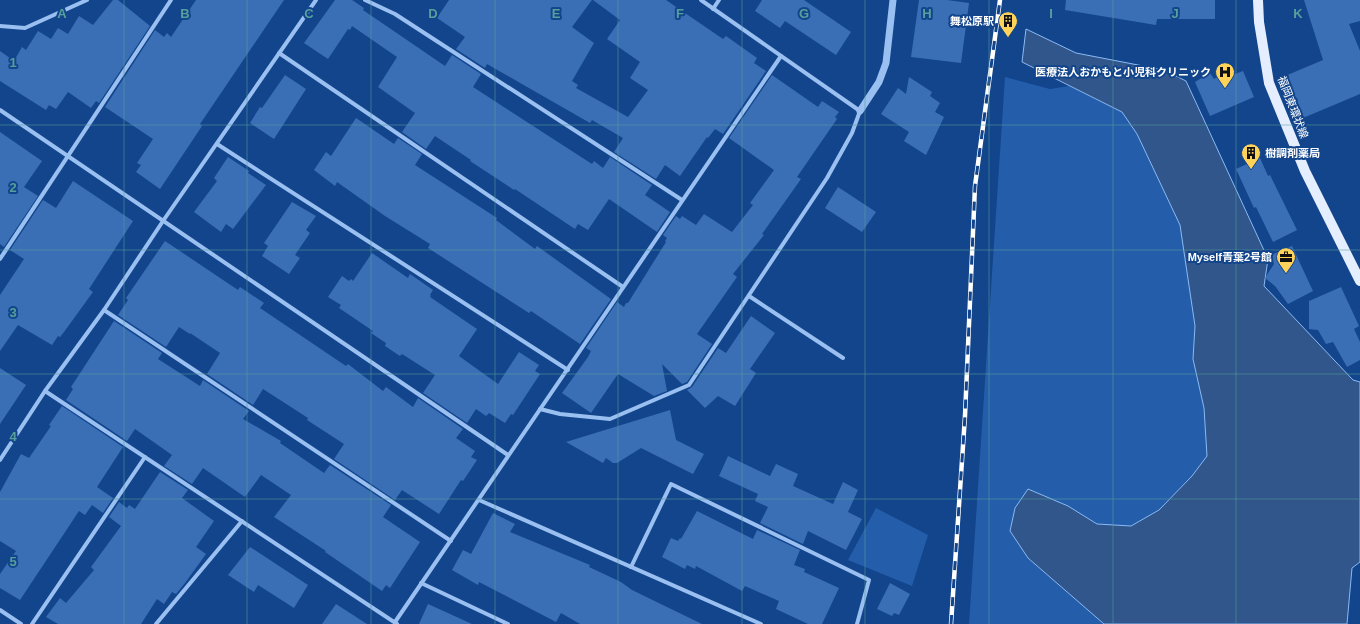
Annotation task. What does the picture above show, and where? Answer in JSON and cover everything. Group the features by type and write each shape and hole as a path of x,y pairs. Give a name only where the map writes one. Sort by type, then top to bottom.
{"main road":[{"name":"福岡東環状線","path":"1258,0 1259,22 1269,83 1305,171 1360,281"}],"street":[{"path":"0,26 25,28 87,0"},
{"path":"0,259 171,0"},
{"path":"0,460 45,391 104,310 163,220 316,0"},
{"path":"365,0 395,14 682,200"},
{"path":"701,0 860,111"},
{"path":"713,9 719,0"},
{"path":"540,409 560,414 610,419 689,385 827,178 852,133 860,111 878,82 886,63 893,0"},
{"path":"279,53 623,287"},
{"path":"45,391 396,623 421,583 568,370 781,56"},
{"path":"0,110 508,455"},
{"path":"217,144 568,370"},
{"path":"749,296 843,358"},
{"path":"104,310 451,541"},
{"path":"32,624 145,457"},
{"path":"631,567 670,484 869,580 857,624"},
{"path":"479,500 761,624"},
{"path":"156,624 242,520"},
{"path":"421,583 508,624"},
{"path":"0,610 21,624"}],"shaded area":[{"path":"1026,29 1076,53 1164,70 1186,81 1268,259 1264,286 1353,380 1360,382 1360,562 1352,568 1347,624 1104,624 1028,558 1010,531 1015,508 1028,489 1068,506 1097,524 1131,526 1159,510 1192,476 1207,456 1204,408 1193,359 1195,326 1180,225 1137,134 1122,112 1022,62"},
{"path":"1005,77 1050,89 1069,86 1122,112 1137,134 1181,225 1195,326 1193,359 1204,408 1207,456 1192,476 1159,510 1131,526 1097,524 1068,506 1028,489 1015,508 1010,531 1028,558 1104,624 969,624"},
{"path":"876,508 928,535 912,586 848,560"}],"building":[{"path":"113,0 118,0 150,26 99,103 96,101 91,108 68,92 56,109 49,105 46,110 0,81 0,51 14,61 22,47 26,50 38,31 51,39 58,28 68,34 79,16 93,25"},
{"path":"196,0 284,0 200,124 202,126 160,189 136,172 141,165 137,163 153,139 105,107 155,30 164,37 167,33 171,37"},
{"path":"335,0 352,0 364,8 363,10 445,66 452,55 481,74 473,87 592,164 594,161 603,168 610,157 652,185 645,195 670,212 657,232 609,199 588,230 578,224 575,229 470,161 471,160 435,136 426,149 402,132 415,113 378,87 397,57 352,26 350,30 348,29 328,59 304,43"},
{"path":"449,0 592,0 572,27 594,43 572,81 578,85 576,88 628,117 648,90 630,78 640,62 607,39 620,20 593,0 666,0 723,39 726,36 757,58 754,63 766,71 723,134 715,129 708,138 707,137 680,176 665,165 656,179 614,152 623,138 592,120 590,123 487,64 485,68 456,49 465,37 437,18"},
{"path":"762,0 804,0 851,32 836,55 785,21 780,28 755,11"},
{"path":"919,0 947,0 969,3 961,63 911,57"},
{"path":"1066,0 1215,0 1215,19 1157,19 1156,25 1065,10"},
{"path":"1304,0 1360,0 1360,21 1349,24 1360,51 1360,94 1303,118 1285,76 1323,60"},
{"name":"医療法人おかもと小児科クリニック","path":"1243,71 1254,97 1210,116 1195,82 1210,73 1214,79 1224,73 1227,77"},
{"path":"285,75 306,89 274,139 250,123 260,107 262,108"},
{"path":"772,75 818,107 822,101 839,112 835,117 837,119 797,177 801,179 762,234 764,235 733,274 737,277 697,334 712,344 687,382 682,384 662,364 667,391 654,396 618,374 591,413 562,393 588,357 591,351 586,348 617,302 624,307 626,303 628,303 666,242 665,241 667,238 663,235 676,216 680,219 682,216 696,225 704,214 732,232 753,205 750,203 774,170 729,138"},
{"path":"909,77 932,92 930,96 940,103 935,112 944,117 926,155 904,141 909,132 881,114 898,88 906,94"},
{"path":"356,118 394,144 398,138 422,154 415,165 497,218 496,220 535,249 537,246 611,299 580,344 531,311 529,313 428,248 430,244 385,216 337,182 335,186 314,170 326,152 331,156"},
{"path":"0,132 42,161 24,187 38,196 4,247 0,244"},
{"path":"228,157 266,185 233,229 226,224 221,232 194,212 217,181 214,178"},
{"path":"1260,158 1297,230 1273,242 1256,207 1254,208 1236,169"},
{"path":"73,181 133,221 89,289 93,292 64,332 60,337 58,336 52,345 18,325 0,351 0,295 24,259 10,250 43,200 56,208"},
{"path":"838,187 876,212 862,232 825,208"},
{"path":"292,202 316,216 306,230 310,233 295,255 300,258 289,274 262,256 268,246 264,243"},
{"path":"165,241 238,290 240,287 264,303 260,308 346,366 348,364 383,391 386,387 413,407 418,398 463,429 456,438 475,451 471,457 477,460 463,481 461,480 439,514 402,490 395,500 334,459 344,444 307,420 308,418 263,389 253,405 207,374 220,353 190,333 179,327 166,347 118,315 128,300 126,298"},
{"name":"Myself青葉2号館","path":"1292,246 1313,291 1288,304 1275,286 1265,278 1274,264 1271,255"},
{"path":"372,253 408,278 410,274 433,290 430,297 477,329 459,356 498,384 519,352 539,365 535,371 540,374 513,415 511,414 505,423 489,413 486,416 476,409 467,423 423,393 435,375 402,354 400,356 385,346 386,343 371,333 373,331 339,308 341,305 328,297 342,276 349,281 351,279 353,281"},
{"path":"1341,287 1359,326 1354,329 1360,342 1360,360 1347,367 1333,342 1326,344 1318,330 1309,329 1309,301"},
{"path":"751,316 775,333 750,369 756,373 735,406 718,396 705,408 687,390 692,387 718,348 726,353"},
{"path":"114,321 162,353 158,359 200,386 203,380 249,411 243,419 281,441 280,443 324,473 330,465 391,505 383,517 420,542 390,588 386,585 382,591 325,552 326,551 274,517 291,495 261,475 245,497 203,468 192,484 164,466 172,455 135,429 127,441 66,400 73,389 71,387"},
{"path":"0,368 26,385 0,424"},
{"path":"62,406 123,447 97,487 113,498 103,513 92,505 85,515 79,511 20,600 0,588 0,574 16,551 0,541 0,492 21,454 29,458 51,426 49,425"},
{"path":"670,410 676,440 704,454 693,474 641,448 617,463 613,463 606,458 603,463 566,442"},
{"path":"728,456 770,476 776,464 798,474 793,486 833,504 843,482 858,490 848,512 862,519 846,550 808,531 803,544 760,523 768,507 755,501 758,494 719,476"},
{"path":"160,472 188,490 182,498 214,521 196,547 206,554 185,583 176,594 172,592 164,604 157,599 141,624 58,624 46,617 60,598 66,603 94,570 91,567 121,526 109,517 119,502 127,508 129,505 135,509"},
{"path":"697,511 753,539 757,530 800,550 794,565 805,569 804,572 839,588 822,624 808,624 776,609 779,601 745,586 742,591 696,566 695,569 687,565 685,569 662,557 671,538 678,541 680,538 681,539"},
{"path":"493,513 515,524 510,532 590,565 589,567 621,582 632,590 702,624 580,624 561,613 556,622 479,582 478,585 452,570 463,550 471,554"},
{"path":"250,547 308,585 294,608 258,585 254,592 228,575"},
{"path":"890,583 910,594 899,615 894,613 892,616 877,609"},
{"path":"336,604 367,624 322,624"},
{"path":"428,604 472,624 419,624"}],"railway":[{"path":"951,624 965,416 975,186 1000,0"}],"place":[{"name":"舞松原駅","path":"1008,38"},
{"name":"医療法人おかもと小児科クリニック","path":"1225,89"},
{"name":"樹調剤薬局","path":"1251,170"},
{"name":"Myself青葉2号館","path":"1286,274"}]}
